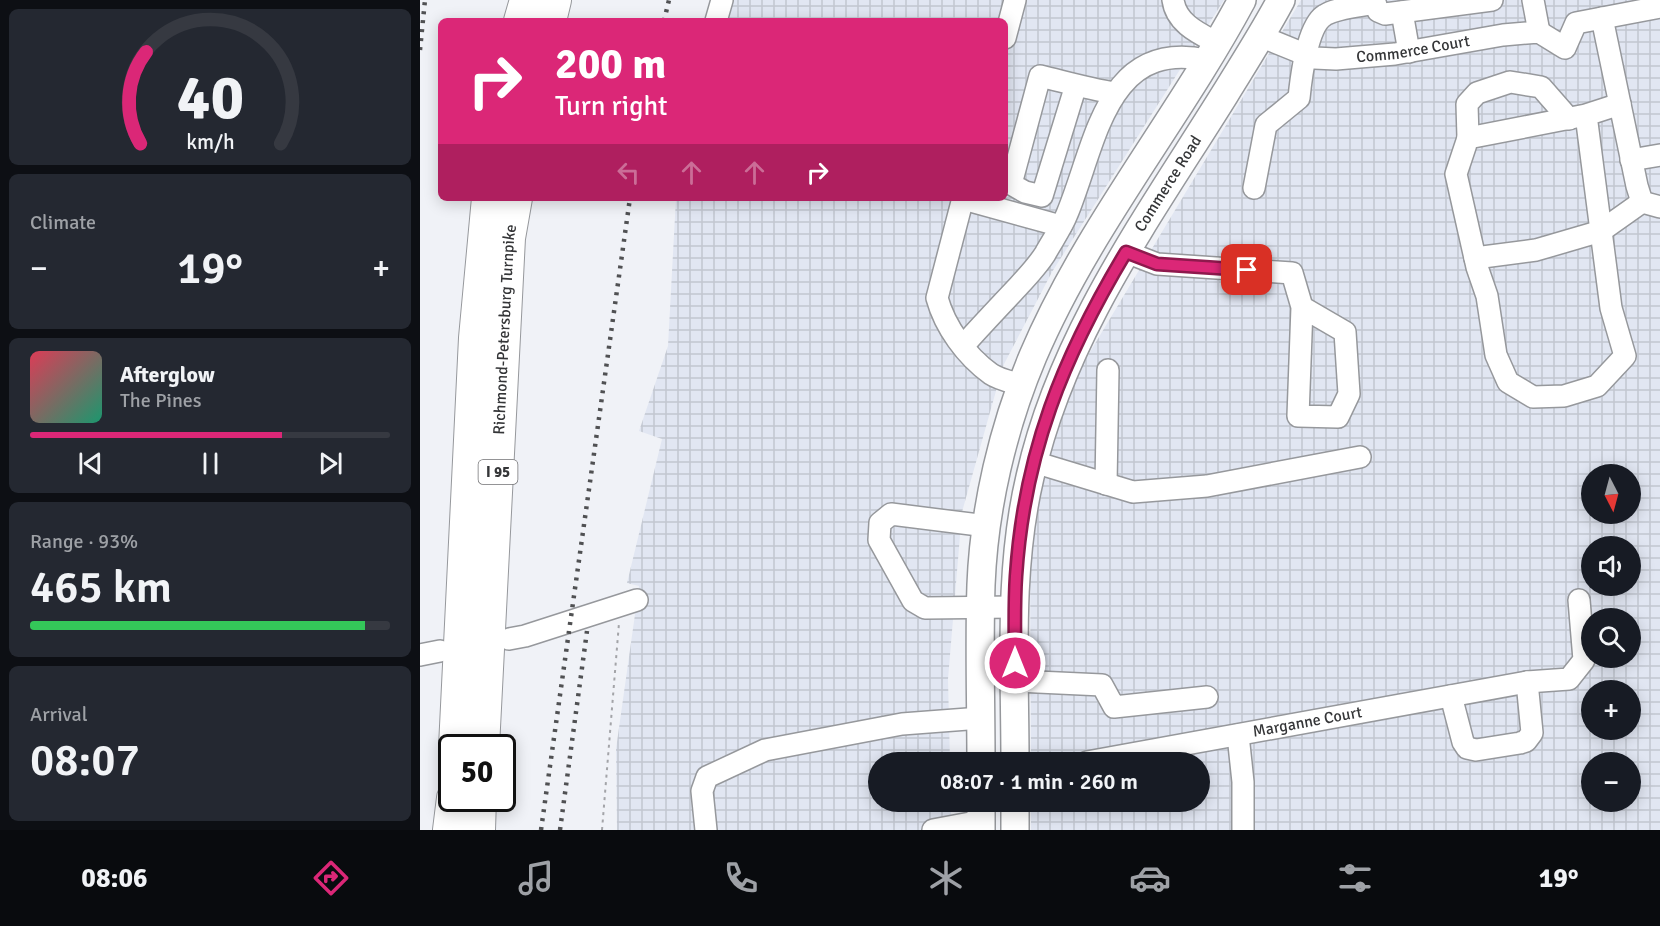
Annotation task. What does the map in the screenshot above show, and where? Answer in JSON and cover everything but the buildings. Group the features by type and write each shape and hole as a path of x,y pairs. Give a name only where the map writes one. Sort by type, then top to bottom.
{"highway":[{"path":"521,18 525,0"},
{"path":"551,18 555,0"},
{"name":"Richmond-Petersburg Turnpike","path":"457,734 476,338 488,201"},
{"name":"Richmond-Petersburg Turnpike","path":"484,734 509,238 515,201"},
{"path":"449,830 451,812"},
{"path":"479,830 480,812"}],"main road":[{"name":"Commerce Road","path":"981,752 982,576 987,526 1017,380 1075,272 1242,0"},
{"name":"Commerce Road","path":"1015,752 1014,607 1021,527 1034,462 1057,387 1080,334 1126,252 1281,0"},
{"path":"1015,812 1015,830"}],"street":[{"path":"717,18 722,0"},
{"path":"1008,27 1015,0"},
{"path":"1173,0 1178,15 1211,52"},
{"path":"1254,188 1266,126 1299,98 1304,54 1323,15 1375,1 1376,8 1381,13 1492,0"},
{"path":"1533,0 1539,32 1565,48 1576,23 1648,6"},
{"path":"1402,12 1409,52"},
{"path":"1475,258 1536,250 1601,231 1651,205 1636,186 1602,18"},
{"name":"Commerce Court","path":"1260,36 1314,58 1336,59 1409,52 1503,35 1539,32"},
{"path":"963,346 1043,257 1067,216 1105,111 1114,93 1131,75 1151,63 1168,57 1211,52"},
{"path":"1076,85 1042,196 1011,184 1040,76 1076,85 1089,90 1114,93"},
{"path":"1510,82 1541,87 1577,117 1601,231 1611,308 1624,356 1597,386 1564,396 1533,397 1508,382 1496,355 1487,296 1475,258 1456,174 1468,138 1467,104 1477,93 1510,82"},
{"path":"1468,138 1577,117 1620,104"},
{"path":"1631,160 1660,155"},
{"path":"962,201 937,298 941,312 963,346 992,375 1057,387"},
{"path":"970,201 1061,226"},
{"path":"1126,252 1157,264 1292,273 1302,307 1298,416 1338,417 1349,394 1345,332 1302,307"},
{"path":"1106,484 1108,370"},
{"path":"1034,462 1133,492 1207,486 1360,457"},
{"path":"987,526 891,514 880,523 879,540 913,601 925,608 1014,607"},
{"name":"Marganne Court","path":"1143,752 1527,682 1569,679 1584,660 1579,600"},
{"path":"509,639 525,636 629,602"},
{"path":"1015,681 1102,685 1114,706 1207,696"},
{"path":"1451,696 1463,742 1467,748 1476,750 1520,743 1526,741 1532,733 1527,682"},
{"path":"706,830 702,791 707,777 765,750 902,724 981,718"},
{"path":"1238,735 1244,782 1244,830"},
{"path":"930,830 981,817"}],"path":[{"path":"602,830 629,602"}],"shaded area":[{"path":"712,0 1224,0 1052,272 1003,366 962,512 948,679 950,752 868,752 868,812 951,812 951,830 617,830 616,749 639,586 627,583 662,439 639,431 668,346 676,201 1008,201 1008,18 707,18"},
{"path":"1301,0 1660,0 1660,830 1031,830 1031,812 1210,812 1210,752 1031,752 1030,555 1042,489 1063,403 1087,357"}],"railway":[{"path":"420,50 425,0"},
{"path":"665,18 669,0"},
{"path":"541,830 630,201"},
{"path":"560,830 587,631"}],"route":[{"path":"1015,663 1016,578 1021,527 1030,477 1043,428 1060,380 1080,334 1104,289 1126,252 1157,264 1247,270"}]}
